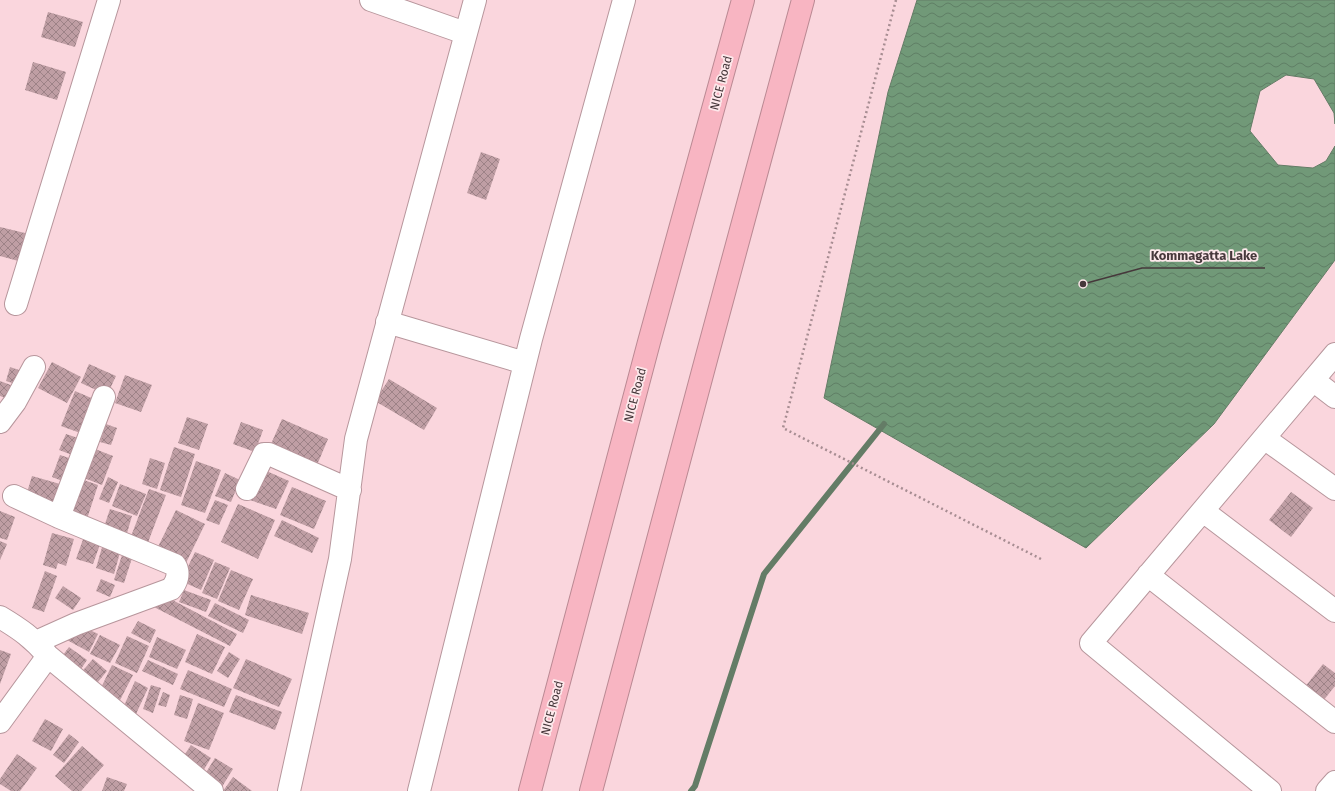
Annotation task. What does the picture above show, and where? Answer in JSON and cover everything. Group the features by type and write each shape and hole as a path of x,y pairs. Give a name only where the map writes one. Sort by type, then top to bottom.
{"highway":[{"name":"NICE Road","path":"530,791 649,342 744,0"},
{"path":"591,791 803,0"}],"street":[{"path":"16,304 109,0"},
{"path":"371,0 465,33"},
{"path":"289,791 340,559 356,439 475,0"},
{"path":"419,791 525,363 624,0"},
{"path":"387,322 525,363"},
{"path":"1258,788 1091,643 1335,354"},
{"path":"0,422 16,402 34,367"},
{"path":"1314,380 1335,397"},
{"path":"60,517 104,397"},
{"path":"1264,438 1335,489"},
{"path":"247,489 264,454 269,454 350,490"},
{"path":"0,722 42,649 76,624 171,588 175,585 178,573 175,565 14,496"},
{"path":"1203,511 1335,611"},
{"path":"1148,575 1335,722"},
{"path":"0,617 20,630 212,791"},
{"path":"1327,791 1335,782"}],"path":[{"path":"896,0 782,428 1041,559"}],"water":[{"path":"917,0 1335,0 1335,124 1334,113 1314,79 1286,75 1260,91 1250,131 1278,165 1313,168 1326,161 1335,146 1335,260 1214,424 1086,548 824,398 888,92"}],"building":[{"path":"48,12 83,22 75,47 41,37"},
{"path":"33,62 66,72 57,100 25,90"},
{"path":"481,152 500,159 486,200 467,193"},
{"path":"0,227 29,234 22,262 0,256"},
{"path":"52,362 81,377 67,403 38,388"},
{"path":"89,364 116,376 107,395 81,383"},
{"path":"10,367 22,371 18,385 6,381"},
{"path":"125,375 152,385 141,412 115,403"},
{"path":"389,379 437,408 424,430 375,401"},
{"path":"0,381 16,387 11,400 0,396"},
{"path":"75,391 96,400 83,434 61,426"},
{"path":"187,417 208,424 199,450 178,443"},
{"path":"282,419 328,439 317,465 271,444"},
{"path":"241,422 263,430 255,452 233,444"},
{"path":"106,424 117,428 111,445 100,442"},
{"path":"66,434 81,439 75,456 59,450"},
{"path":"90,447 113,456 102,485 79,476"},
{"path":"174,447 195,454 181,497 160,490"},
{"path":"60,455 72,459 65,482 52,477"},
{"path":"150,458 165,463 157,489 142,484"},
{"path":"196,461 221,470 205,513 181,505"},
{"path":"262,469 289,481 276,509 250,500"},
{"path":"225,473 240,480 231,502 215,496"},
{"path":"32,476 60,484 53,507 25,499"},
{"path":"108,477 118,482 109,503 99,499"},
{"path":"78,478 98,485 86,522 66,516"},
{"path":"120,484 146,494 137,516 112,506"},
{"path":"292,487 326,501 314,529 280,515"},
{"path":"149,489 166,495 147,545 130,539"},
{"path":"1291,492 1313,508 1291,537 1269,520"},
{"path":"215,500 228,505 219,525 206,520"},
{"path":"238,504 275,520 258,559 221,542"},
{"path":"110,509 132,516 125,540 102,533"},
{"path":"176,510 205,524 185,565 156,551"},
{"path":"0,511 15,517 7,540 0,538"},
{"path":"282,520 319,538 312,553 274,536"},
{"path":"86,531 103,536 93,564 76,559"},
{"path":"52,533 74,539 66,566 58,563 56,569 43,565"},
{"path":"0,541 7,544 0,560"},
{"path":"103,544 121,549 114,574 96,568"},
{"path":"123,552 133,555 124,583 114,580"},
{"path":"195,552 214,560 201,590 181,581"},
{"path":"215,562 230,568 217,599 202,593"},
{"path":"231,570 253,579 239,610 218,601"},
{"path":"45,571 57,576 44,612 32,608"},
{"path":"101,579 115,585 110,597 96,591"},
{"path":"63,586 81,598 73,610 55,598"},
{"path":"184,590 211,600 206,612 179,602"},
{"path":"161,594 237,634 230,646 154,607"},
{"path":"251,595 309,613 302,634 245,615"},
{"path":"215,603 249,620 243,633 208,616"},
{"path":"138,621 156,630 150,643 131,633"},
{"path":"82,626 98,634 89,652 67,640"},
{"path":"197,634 225,647 212,674 185,662"},
{"path":"100,635 120,645 110,663 90,654"},
{"path":"127,636 149,646 137,673 115,663"},
{"path":"157,637 186,650 177,669 149,657"},
{"path":"69,647 87,660 79,672 60,659"},
{"path":"0,650 11,654 0,684"},
{"path":"229,652 240,659 228,678 217,671"},
{"path":"93,659 107,671 93,688 78,676"},
{"path":"246,659 292,679 279,707 233,688"},
{"path":"148,660 178,674 173,685 142,671"},
{"path":"1323,664 1335,673 1335,686 1319,706 1301,692"},
{"path":"112,665 133,675 118,704 98,694"},
{"path":"188,670 232,689 224,707 180,689"},
{"path":"135,681 148,688 136,714 123,708"},
{"path":"151,685 161,688 153,713 143,709"},
{"path":"163,692 170,695 166,707 158,705"},
{"path":"180,695 193,699 187,719 174,715"},
{"path":"236,695 282,712 275,730 229,712"},
{"path":"198,703 224,713 209,750 184,741"},
{"path":"45,719 63,729 51,751 32,741"},
{"path":"69,734 79,742 64,763 53,755"},
{"path":"191,745 211,758 200,776 179,763"},
{"path":"82,746 104,765 81,791 72,791 55,776"},
{"path":"17,754 37,768 20,791 11,791 0,784 0,779"},
{"path":"215,758 233,769 220,790 202,779"},
{"path":"107,777 127,784 124,791 102,791"},
{"path":"233,777 252,791 223,791"}],"waterway":[{"path":"691,791 695,786 764,574 884,424"}],"place":[{"name":"Kommagatta Lake","path":"1083,284"}]}
